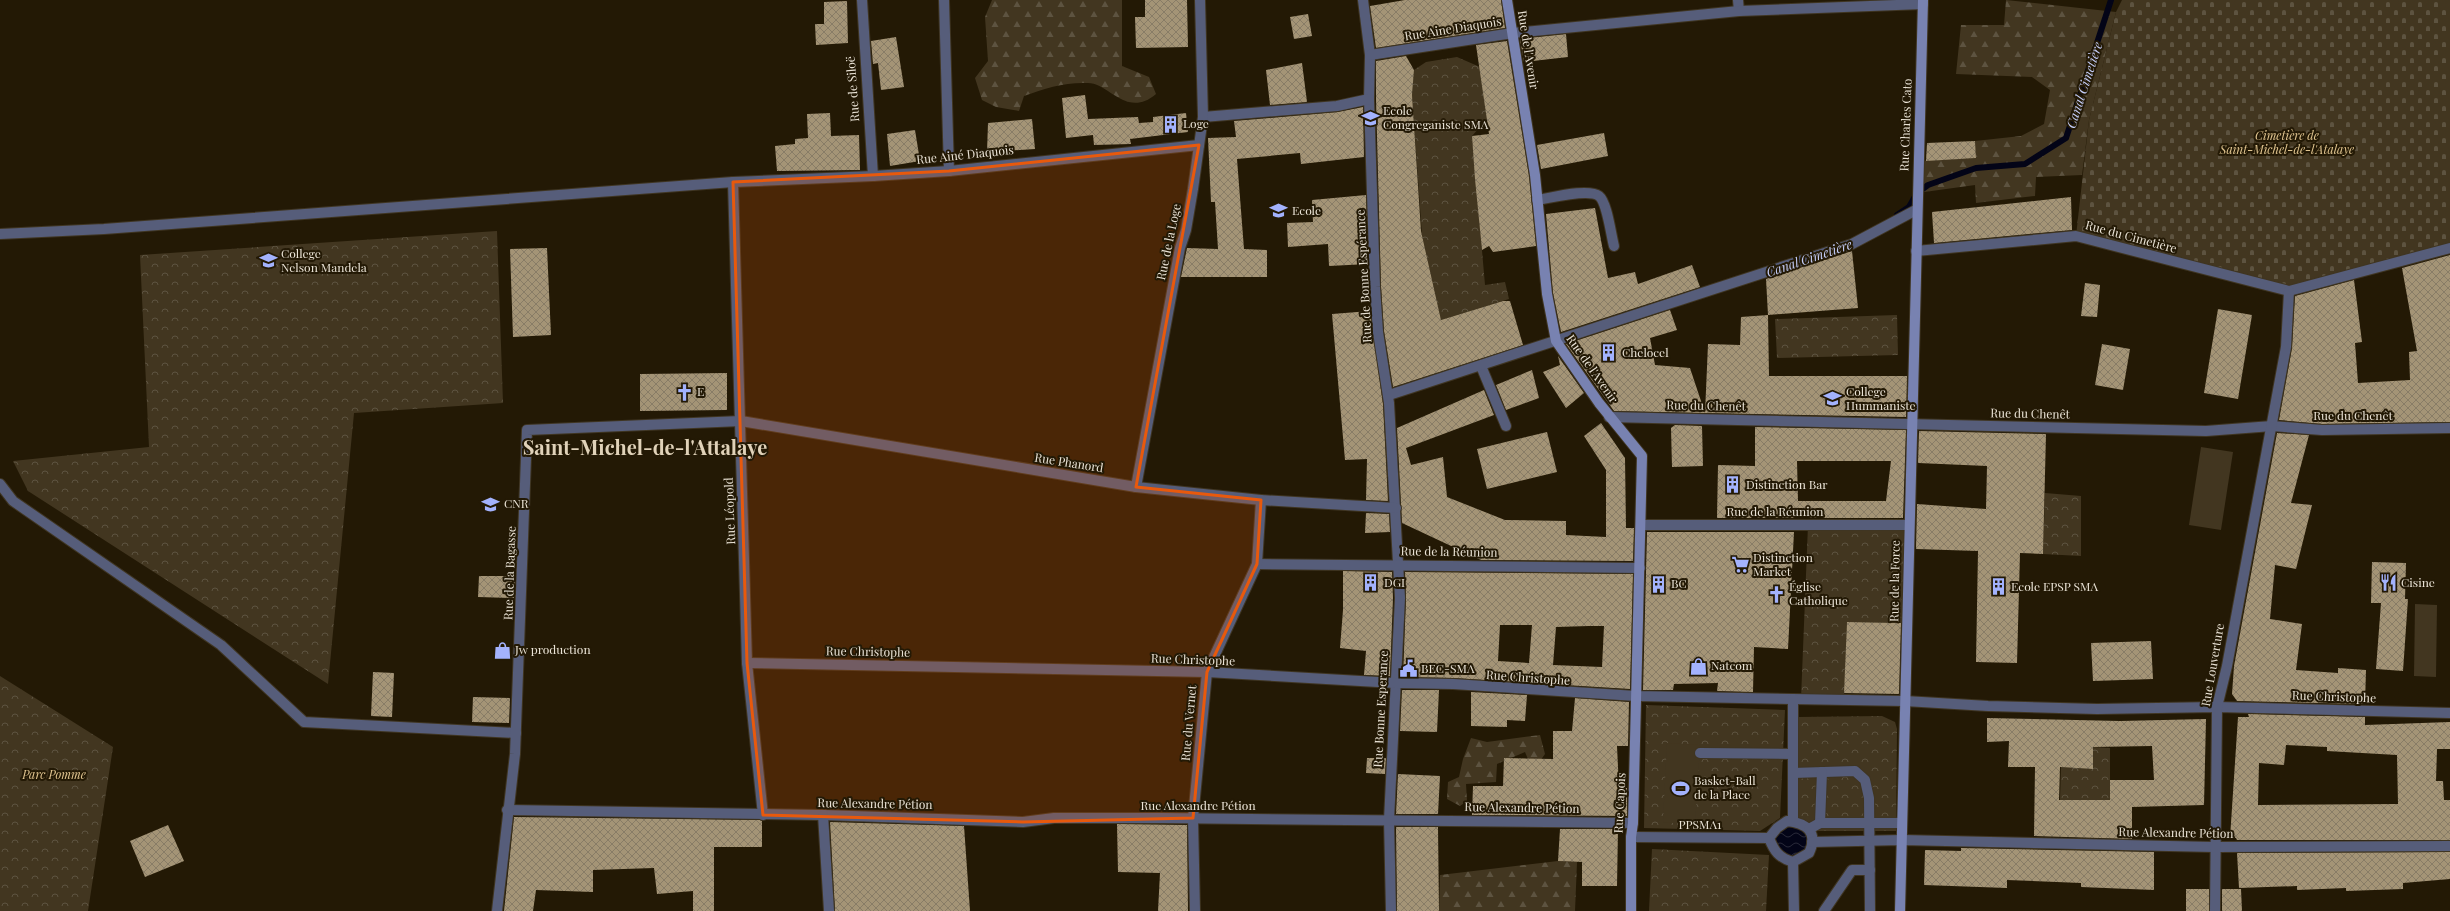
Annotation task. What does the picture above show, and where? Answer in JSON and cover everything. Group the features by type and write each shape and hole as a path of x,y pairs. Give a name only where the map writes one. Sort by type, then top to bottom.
{"main road":[{"name":"Rue de l'Avenir","path":"1508,0 1538,200 1548,294 1556,341 1610,417 1642,456 1636,696"},
{"name":"Rue Charles Cato","path":"1916,251 1923,2"},
{"name":"Rue de la Force","path":"1900,911 1916,251"},
{"name":"Rue Capois","path":"1631,911 1631,838 1633,823 1636,696"}],"street":[{"name":"Rue de Siloë","path":"862,0 873,176"},
{"path":"944,0 949,171"},
{"name":"Rue de la Loge","path":"1136,487 1180,248 1186,230 1203,117 1200,0"},
{"name":"Rue de Bonne Espérance","path":"1364,0 1370,55 1369,99 1375,288 1378,332 1389,395 1400,564 1400,598"},
{"path":"1738,0 1739,11"},
{"name":"Rue Aine Diaquois","path":"1370,55 1513,33 1739,11 1923,2"},
{"path":"1203,117 1337,106 1369,99"},
{"name":"Rue Ainé Diaquois","path":"0,234 104,229 733,182 949,171 1199,146"},
{"name":"Rue Léopold","path":"733,182 747,663 763,815"},
{"path":"1538,200 1588,192 1599,196 1604,204 1614,246"},
{"path":"1389,395 1852,244 1916,210"},
{"name":"Rue du Cimetière","path":"1916,251 2076,236 2289,291"},
{"path":"2289,291 2450,248"},
{"name":"Rue Louverture","path":"2215,911 2214,847 2217,707 2227,666 2286,347 2289,291"},
{"path":"1480,366 1506,426"},
{"name":"Rue du Chenêt","path":"1610,417 2206,431 2272,426 2322,430 2450,428"},
{"name":"Rue Phanord","path":"741,422 1136,487 1261,500 1396,508"},
{"name":"Rue de la Bagasse","path":"497,911 516,732 527,430 741,422"},
{"path":"0,484 13,501 222,645 304,722 516,732"},
{"name":"Rue du Vernet","path":"1195,911 1193,818 1207,672 1257,564 1261,500"},
{"name":"Rue de la Réunion","path":"1641,525 1909,525"},
{"name":"Rue de la Réunion","path":"1257,564 1400,564 1640,568"},
{"name":"Rue Bonne Esperance","path":"1389,820 1400,598"},
{"name":"Rue Christophe","path":"747,663 1207,672 1395,683 1453,684 1636,696 1905,701 1988,706 2097,709 2217,707 2450,713"},
{"path":"1792,821 1794,699"},
{"path":"1700,753 1794,754"},
{"path":"1793,773 1855,771 1865,780 1870,798 1870,911"},
{"path":"1820,824 1822,772"},
{"name":"Rue Alexandre Pétion","path":"507,810 823,815 1023,822 1054,818 1193,818 1633,823"},
{"path":"823,815 830,911"},
{"path":"1389,820 1391,911"},
{"path":"1792,821 1799,822 1809,829 1812,842 1809,853 1793,862 1780,858 1775,852 1769,838 1781,823 1792,821"},
{"path":"1809,829 1820,824 1902,823"},
{"name":"PPSMA1","path":"1631,838 1769,838"},
{"path":"1812,842 1902,840"},
{"name":"Rue Alexandre Pétion","path":"1902,840 2214,847 2450,846"},
{"path":"1793,862 1794,911"},
{"path":"1824,911 1852,870 1870,870"}],"highlighted area":[{"path":"1199,145 1136,487 1261,500 1257,564 1207,672 1193,818 1023,822 763,815 747,663 733,182 949,171"}],"green space":[{"path":"992,0 1122,0 1122,66 1149,77 1156,94 1146,101 1136,103 1127,102 1096,84 1071,83 1040,90 1024,96 1019,111 996,107 982,100 975,78 988,61 985,17"},
{"path":"2006,0 2116,12 2089,120 2082,175 2036,177 2035,196 1976,203 1975,185 1917,193 1918,161 1976,158 1975,141 2021,136 2044,124 2050,90 2032,77 1956,74 1961,25 2004,25"},
{"name":"Cimetière de Saint-Michel-de-l'Atalaye","path":"2122,0 2450,0 2450,248 2289,291 2076,236 2089,120 2116,12"},
{"path":"1457,57 1480,67 1487,119 1472,136 1485,285 1505,282 1509,299 1441,320 1422,235 1412,95 1414,70 1426,62"},
{"path":"497,231 503,403 354,413 328,684 28,491 13,461 149,447 140,255"},
{"path":"1897,315 1898,355 1777,358 1775,319"},
{"path":"2201,447 2233,452 2221,530 2189,525"},
{"path":"2045,493 2081,496 2081,556 2043,554"},
{"path":"1808,525 1909,525 1907,623 1847,622 1844,700 1801,699"},
{"path":"2415,604 2437,605 2436,677 2414,676"},
{"name":"Parc Pomme","path":"0,676 113,747 88,911 0,911"},
{"path":"1646,705 1785,710 1780,818 1760,831 1644,828"},
{"path":"1882,716 1895,722 1897,729 1896,831 1814,831 1798,819 1799,717"},
{"path":"1540,735 1545,754 1533,771 1525,752 1497,764 1496,782 1466,784 1467,801 1460,806 1447,799 1448,782 1459,777 1463,759 1471,738 1487,742"},
{"name":"Basket-Ball de la Place","path":"1667,743 1700,745 1695,825 1663,822"},
{"path":"2093,747 2110,748 2110,800 2060,800 2061,767 2093,769"},
{"path":"1652,849 1769,855 1766,911 1649,911"},
{"path":"1558,861 1577,862 1575,911 1439,911 1440,875"}],"water":[{"path":"1800,824 1812,842 1803,859 1777,857 1773,834 1782,825"}],"building":[{"path":"1145,0 1187,0 1188,47 1136,48 1135,17 1145,17"},
{"path":"1405,0 1501,0 1505,28 1376,48 1370,6"},
{"path":"847,1 848,43 816,45 815,24 824,24 824,2"},
{"path":"1308,14 1312,36 1294,39 1290,17"},
{"path":"1566,34 1568,57 1524,62 1520,39"},
{"path":"896,37 904,87 881,90 878,63 873,64 871,41"},
{"path":"1507,41 1529,176 1536,246 1493,252 1489,246 1482,250 1475,179 1472,136 1489,134 1476,45"},
{"path":"1406,56 1414,70 1412,95 1421,231 1441,320 1503,301 1510,301 1523,345 1393,387 1384,331 1381,287 1376,61"},
{"path":"1302,63 1307,102 1270,105 1266,70"},
{"path":"1085,95 1088,119 1138,117 1139,123 1153,122 1153,117 1186,113 1188,132 1130,139 1131,144 1094,145 1093,135 1066,138 1062,98"},
{"path":"1363,107 1364,157 1301,164 1300,153 1237,159 1244,249 1267,250 1267,277 1181,277 1187,248 1218,249 1215,202 1211,202 1208,138 1236,137 1234,121 1338,112"},
{"path":"830,113 831,136 859,135 860,170 777,171 775,146 795,144 795,139 808,138 807,114"},
{"path":"1032,119 1035,149 987,152 988,123"},
{"path":"915,130 920,161 890,166 887,134"},
{"path":"1604,133 1608,156 1541,169 1537,145"},
{"path":"1975,141 1976,158 1926,161 1927,143"},
{"path":"1366,195 1368,264 1329,266 1328,244 1288,247 1287,223 1313,222 1312,200"},
{"path":"2071,197 2072,230 1934,243 1932,212"},
{"path":"1595,208 1608,278 1635,272 1638,284 1692,265 1700,287 1561,332 1553,293 1546,214"},
{"path":"547,248 551,335 513,337 510,249"},
{"path":"1852,251 1858,308 1768,315 1766,279"},
{"path":"2450,255 2450,422 2322,424 2279,420 2292,348 2295,296 2354,280 2362,342 2355,343 2358,383 2410,380 2409,352 2417,351 2402,268"},
{"path":"2085,283 2100,285 2097,317 2081,316"},
{"path":"2218,309 2252,315 2238,399 2204,393"},
{"name":"Chelocel","path":"1670,310 1677,330 1650,338 1655,365 1690,368 1705,413 1614,411 1566,344"},
{"path":"1370,311 1383,404 1388,501 1366,500 1367,459 1345,460 1332,314"},
{"path":"1768,315 1769,376 1907,376 1906,417 1705,413 1708,344 1740,345 1741,317"},
{"path":"2102,344 2130,349 2123,390 2095,385"},
{"path":"1558,356 1584,393 1566,408 1543,372 1560,365"},
{"path":"1532,370 1539,398 1506,410 1496,385"},
{"name":"E","path":"727,373 727,410 640,411 640,374"},
{"path":"1484,390 1494,415 1406,448 1411,465 1443,457 1447,497 1505,520 1566,521 1566,535 1606,537 1606,470 1584,436 1601,423 1625,458 1626,528 1634,528 1633,561 1481,560 1402,523 1397,428"},
{"path":"1675,425 1702,426 1703,466 1672,467 1671,428"},
{"path":"1755,427 1906,430 1903,518 1717,518 1718,465 1755,466","holes":["1797,461 1891,461 1886,501 1798,501"]},
{"path":"1919,431 2046,434 2043,554 2020,553 2017,663 1976,662 1978,551 1916,549 1917,504 1986,509 1987,466 1918,463"},
{"path":"1547,432 1557,472 1487,489 1477,449"},
{"path":"2277,433 2309,435 2291,503 2312,505 2296,569 2275,565 2270,619 2302,624 2296,670 2338,673 2338,668 2366,670 2365,704 2237,701 2232,694 2234,666"},
{"path":"1366,513 1389,514 1390,532 1365,533"},
{"path":"1647,532 1794,532 1788,649 1754,647 1753,692 1717,691 1718,683 1674,684 1673,690 1643,690"},
{"path":"2372,562 2406,563 2405,599 2408,599 2403,671 2376,669 2381,603 2371,603"},
{"path":"1343,571 1392,572 1393,598 1390,676 1364,675 1366,651 1340,648 1343,610"},
{"path":"1405,572 1633,574 1630,689 1453,678 1403,677 1406,598","holes":["1500,625 1532,625 1529,663 1498,661","1604,626 1602,667 1553,665 1556,627"]},
{"path":"479,576 515,576 514,598 478,597"},
{"path":"1847,622 1901,623 1899,694 1844,693"},
{"path":"2151,641 2153,679 2093,681 2091,643"},
{"path":"373,672 394,673 392,717 371,716"},
{"path":"1402,690 1439,690 1437,732 1400,731"},
{"path":"1471,692 1527,695 1525,721 1507,720 1507,727 1471,726"},
{"path":"473,697 510,698 509,723 472,722"},
{"path":"1575,698 1629,702 1628,746 1617,746 1619,788 1627,788 1627,816 1472,815 1473,786 1503,786 1504,758 1553,759 1553,731 1572,731"},
{"path":"2248,714 2365,717 2365,725 2450,722 2450,749 2437,749 2436,781 2443,781 2444,800 2450,800 2450,840 2237,840 2236,838 2230,838 2238,717 2249,717","holes":["2286,745 2327,747 2327,751 2397,755 2398,804 2258,805 2259,763 2284,765"]},
{"path":"1987,718 2120,721 2206,719 2204,805 2132,807 2132,839 2034,836 2035,767 2008,767 2009,741 1987,742","holes":["2152,746 2154,780 2110,780 2110,800 2059,800 2060,767 2093,769 2093,747"]},
{"path":"1367,758 1386,758 1385,774 1366,773"},
{"path":"1398,774 1440,776 1438,814 1396,814"},
{"path":"514,817 760,820 762,821 762,847 714,847 714,911 693,911 693,891 657,894 654,868 593,870 593,892 536,890 533,911 504,911"},
{"path":"830,822 964,826 970,911 835,911"},
{"path":"1117,824 1187,825 1188,911 1158,911 1160,873 1118,872"},
{"path":"168,825 184,861 145,877 130,841"},
{"path":"1396,827 1438,827 1439,911 1397,911"},
{"path":"1560,829 1618,829 1617,886 1582,886 1582,862 1558,861"},
{"path":"1961,848 2154,852 2154,890 2081,887 2081,883 2007,880 2007,888 1924,885 1925,850 1961,851"},
{"path":"2450,852 2450,879 2403,883 2403,889 2346,891 2346,888 2297,890 2297,886 2239,888 2237,853"},
{"path":"2186,889 2209,889 2209,911 2186,911"},
{"path":"2222,889 2241,889 2242,911 2222,911"}],"waterway":[{"name":"Canal Cimetière","path":"1897,215 1909,207 1917,193 1928,185 1976,168 2025,164 2066,138 2111,0"}],"place":[{"name":"Ecole Congreganiste SMA","path":"1370,118"},
{"name":"Loge","path":"1170,124"},
{"name":"Ecole","path":"1279,211"},
{"name":"College Nelson Mandela","path":"268,261"},
{"name":"Chelocel","path":"1609,353"},
{"name":"E","path":"684,392"},
{"name":"College Hummaniste","path":"1833,399"},
{"name":"Distinction Bar","path":"1733,485"},
{"name":"CNR","path":"491,504"},
{"name":"Distinction Market","path":"1740,565"},
{"name":"DGI","path":"1371,583"},
{"name":"Cisine","path":"2388,583"},
{"name":"BC","path":"1658,584"},
{"name":"Ecole EPSP SMA","path":"1998,587"},
{"name":"Église Catholique","path":"1776,594"},
{"name":"Jw production","path":"502,650"},
{"name":"Natcom","path":"1698,666"},
{"name":"BEC-SMA","path":"1408,669"},
{"name":"Basket-Ball de la Place","path":"1681,788"}],"district":[{"name":"Saint-Michel-de-l'Attalaye","path":"645,448"}]}
